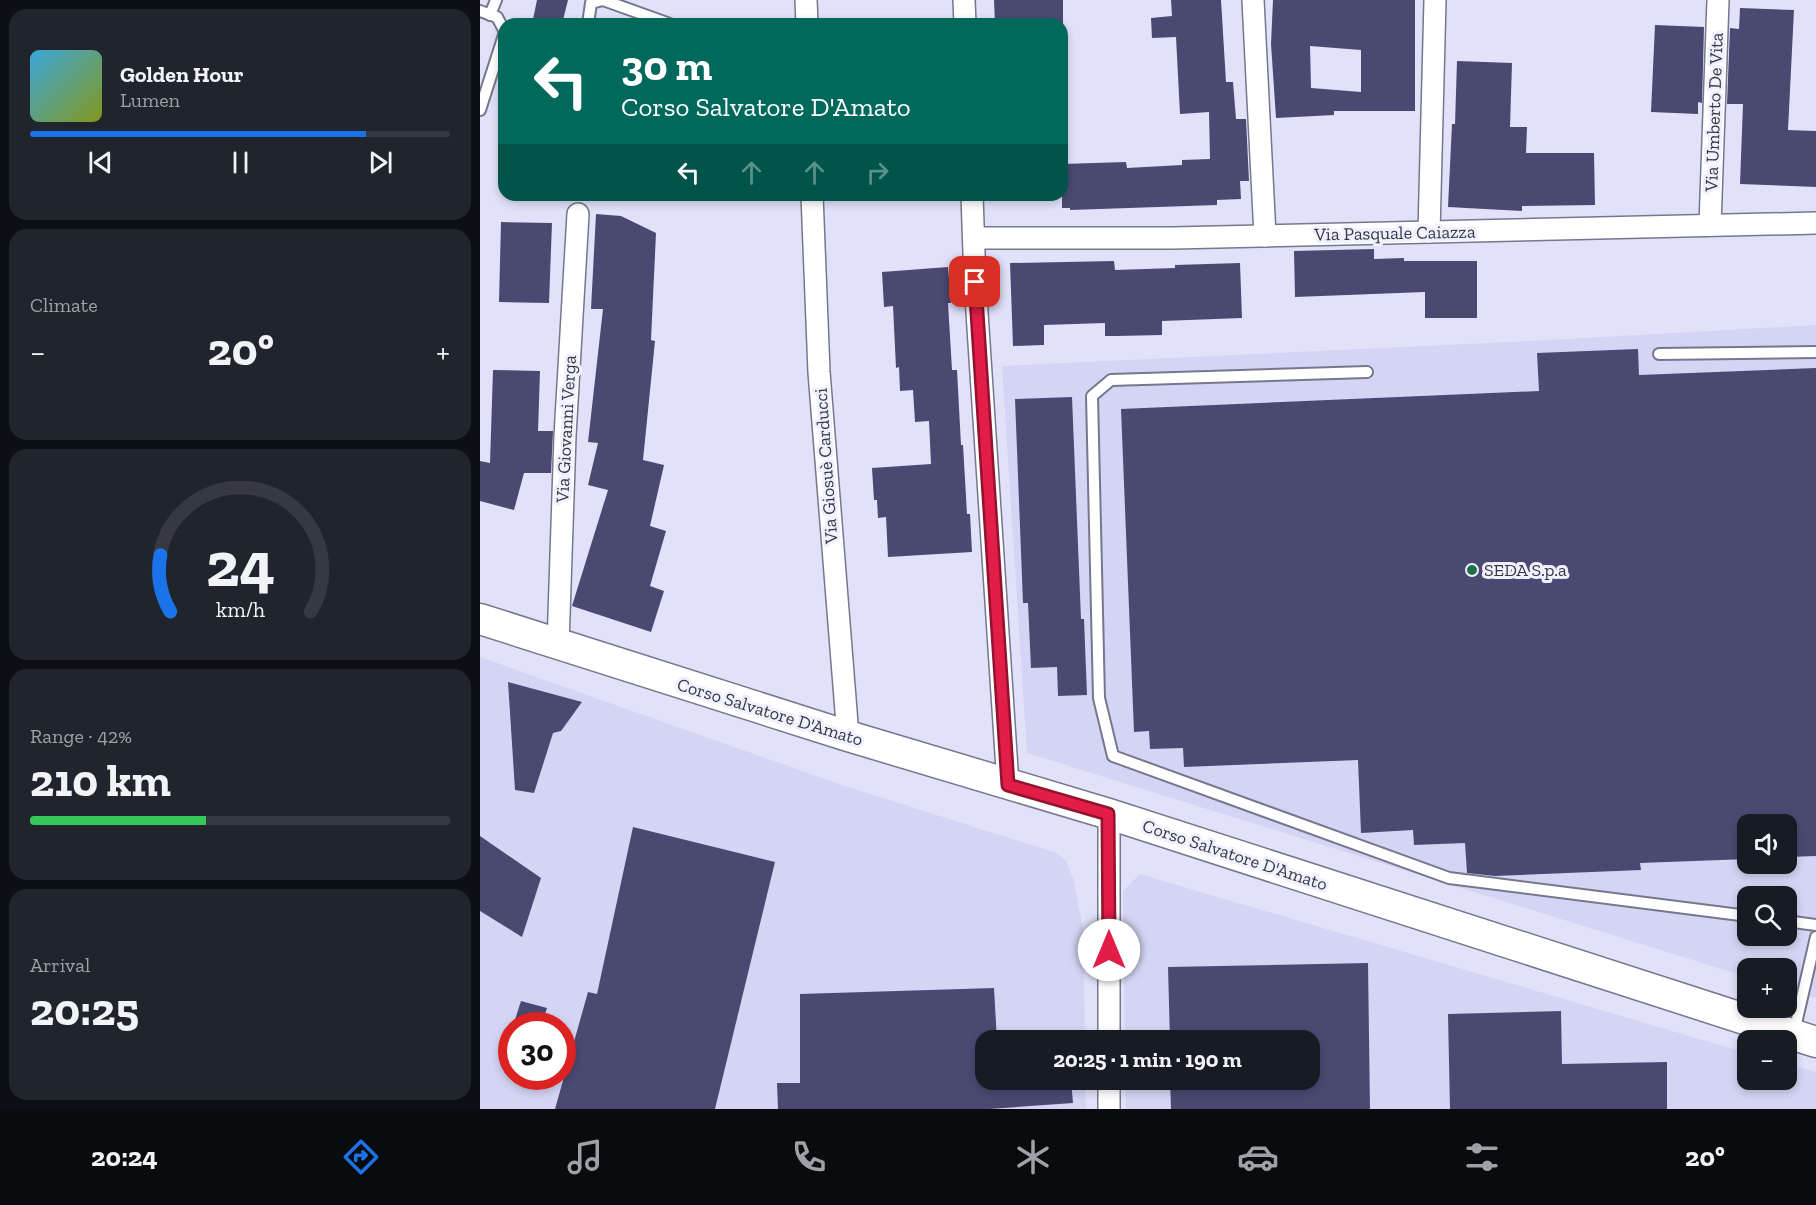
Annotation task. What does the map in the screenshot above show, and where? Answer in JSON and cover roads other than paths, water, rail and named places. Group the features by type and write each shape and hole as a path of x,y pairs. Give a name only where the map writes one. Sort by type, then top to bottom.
{"street":[{"path":"806,0 807,18"},
{"path":"1252,0 1265,236"},
{"path":"1429,232 1435,0"},
{"name":"Via Umberto De Vita","path":"1710,225 1718,0"},
{"name":"Via Giosuè Carducci","path":"812,201 819,372 848,736"},
{"path":"972,201 1008,785"},
{"name":"Via Giovanni Verga","path":"558,645 565,436 578,214"},
{"name":"Via Pasquale Caiazza","path":"974,238 1265,236 1816,223"},
{"name":"Corso Salvatore D'Amato","path":"480,619 848,736 1108,814 1805,1039"},
{"path":"1108,814 1109,1030"},
{"path":"1109,1090 1109,1109"}],"lane":[{"path":"485,13 496,0"},
{"path":"589,18 591,3 603,0 653,18"},
{"path":"480,110 498,54"},
{"path":"1659,354 1816,352"},
{"path":"1367,372 1112,380 1092,396 1099,698 1113,756 1449,878 1737,915"},
{"path":"1797,922 1816,925"},
{"path":"1805,1039 1816,937"}],"place":[{"name":"SEDA S.p.a","path":"1472,570"}]}
